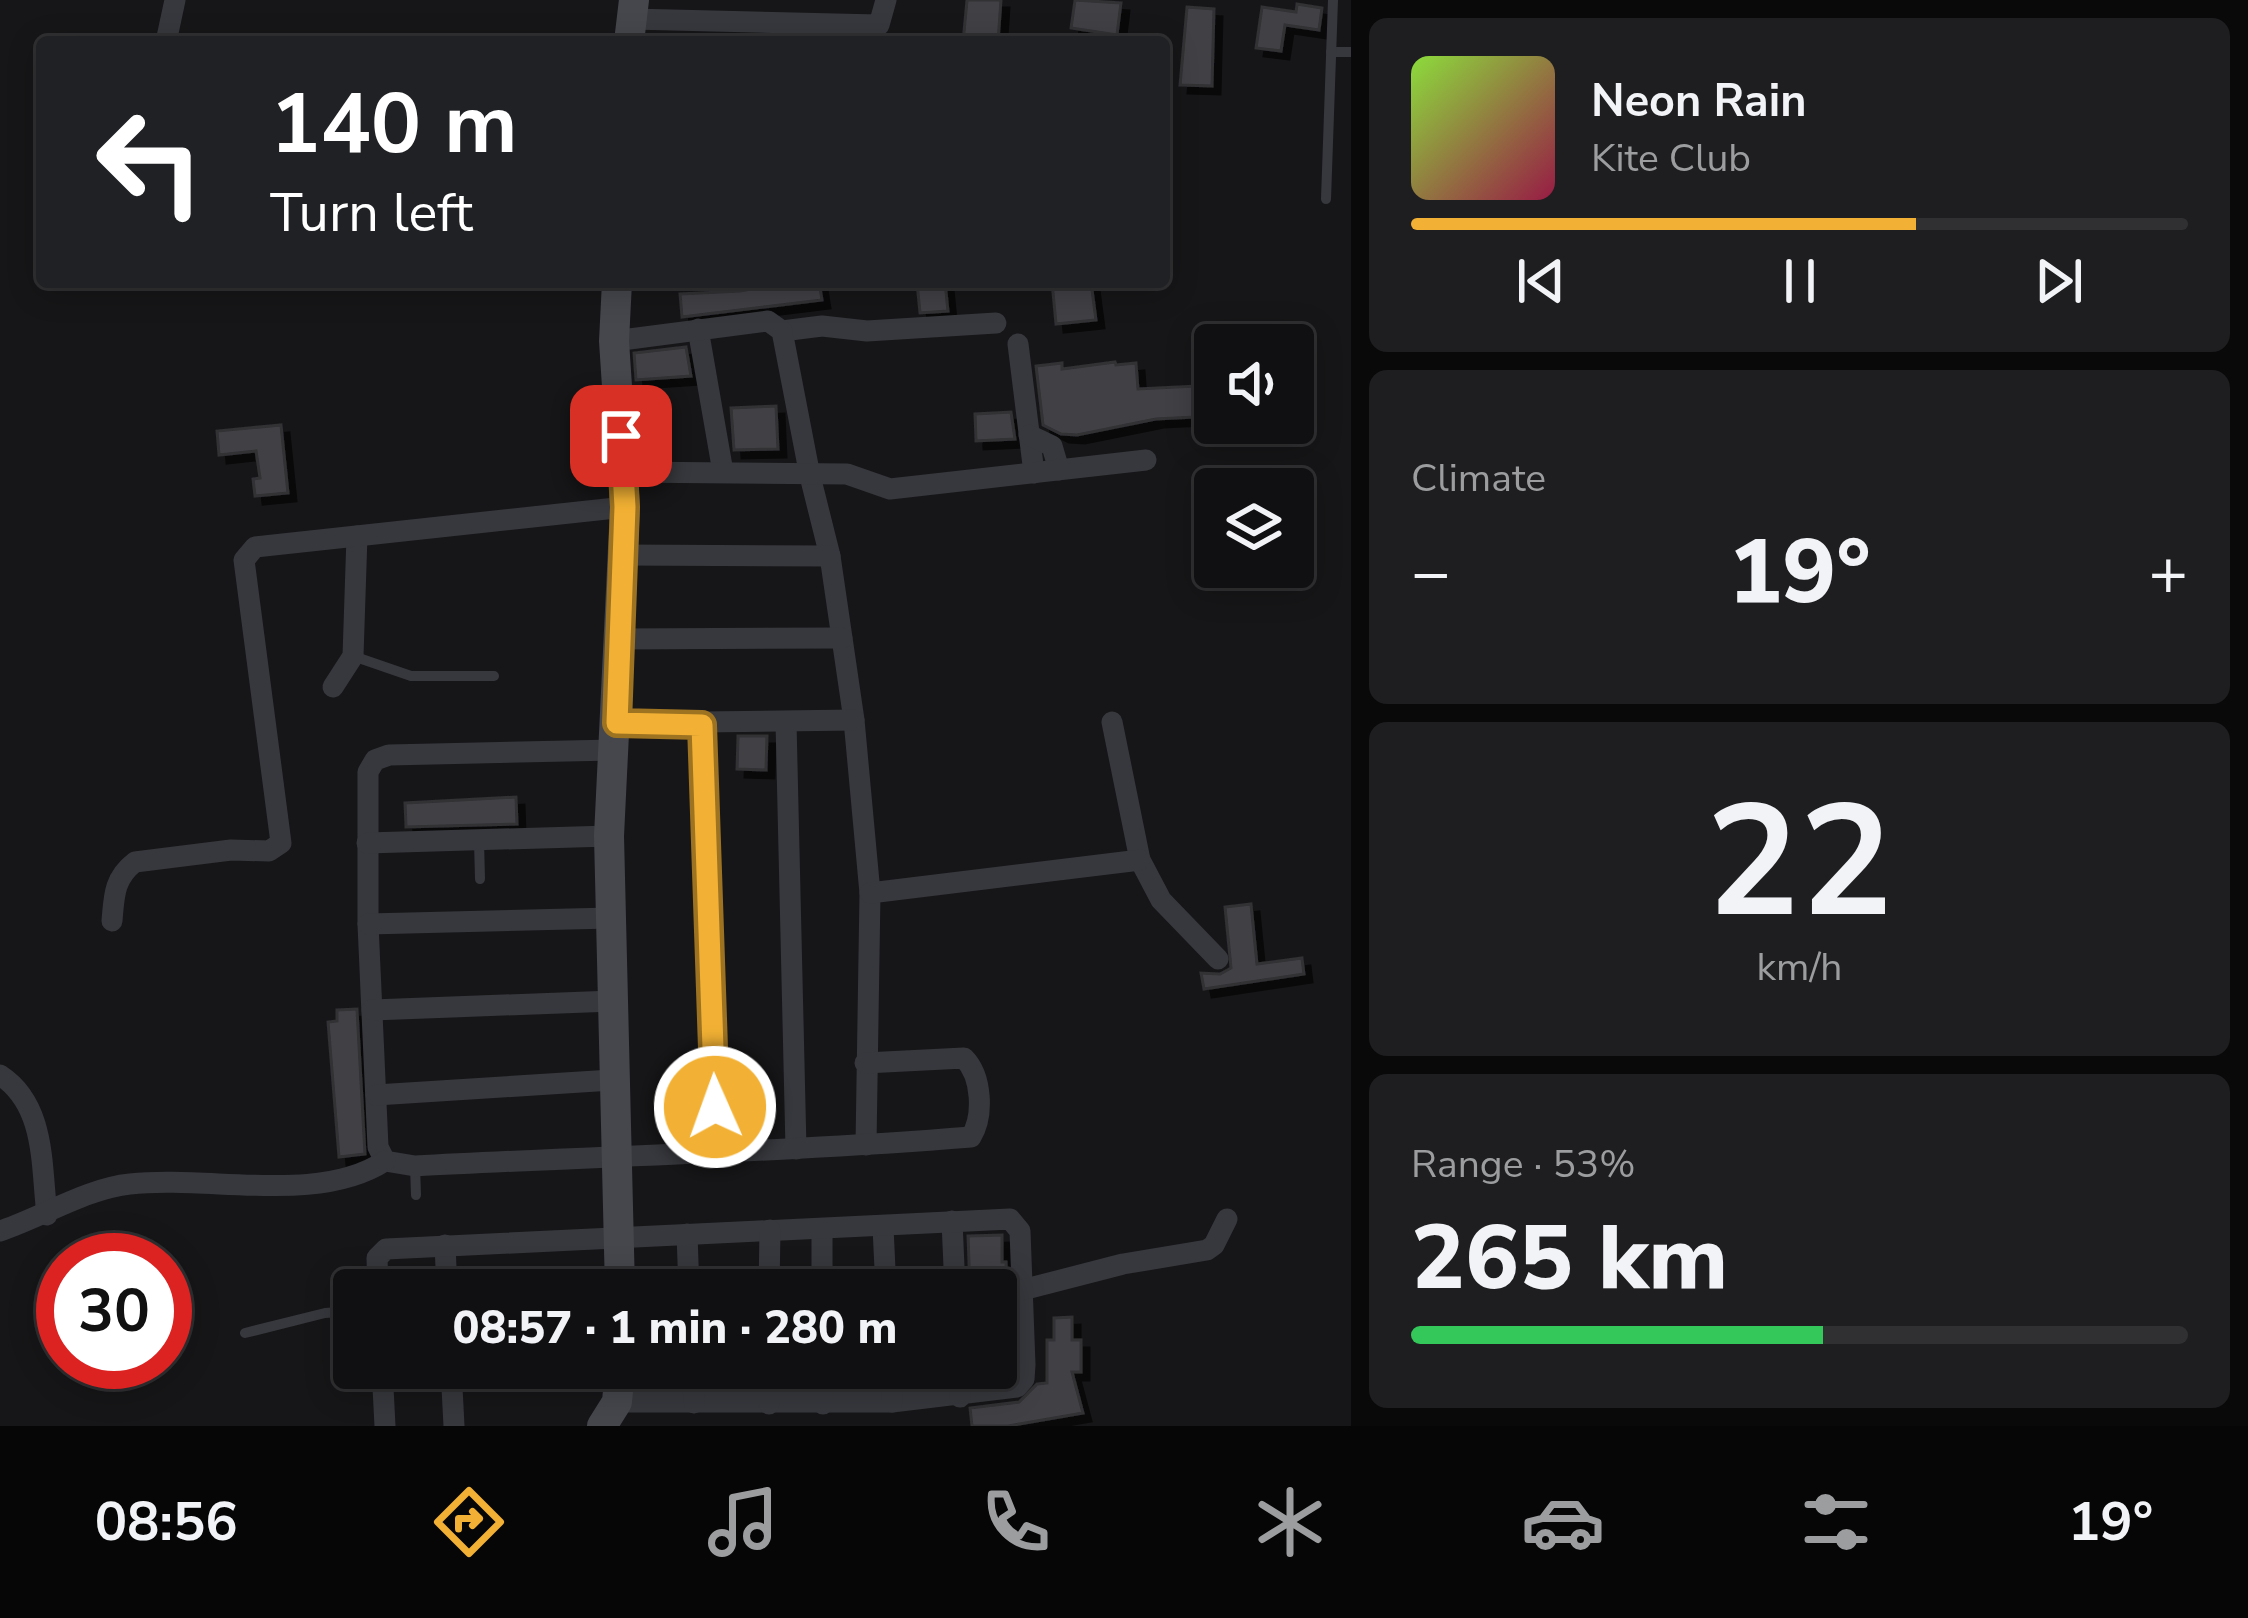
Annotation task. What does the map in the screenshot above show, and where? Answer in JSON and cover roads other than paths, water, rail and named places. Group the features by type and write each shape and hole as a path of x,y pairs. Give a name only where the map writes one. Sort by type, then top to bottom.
{"street":[{"path":"167,36 175,0"},
{"path":"631,20 879,25 886,0"},
{"path":"616,288 614,341 625,507 609,836 619,1269"},
{"path":"614,341 768,321 782,331 996,323"},
{"path":"698,329 723,472"},
{"path":"782,331 830,556 854,721 870,893 866,1145"},
{"path":"1018,344 1034,473"},
{"path":"1029,435 1052,446 1059,470"},
{"path":"624,472 856,475 890,489 1146,460"},
{"path":"112,921 115,886 135,862 231,850 269,851 281,843 244,560 255,547 625,507"},
{"path":"333,687 353,656 357,536"},
{"path":"623,555 830,556"},
{"path":"620,639 842,638"},
{"path":"385,1161 377,1147 368,924 368,772 375,760 702,725 854,721"},
{"path":"786,722 796,1150"},
{"path":"1112,722 1140,860 1161,900 1218,959"},
{"path":"702,725 716,1155"},
{"path":"367,843 609,836"},
{"path":"870,893 1140,860"},
{"path":"368,924 611,918"},
{"path":"372,1010 613,1001"},
{"path":"0,1231 97,1190 131,1184 309,1184 367,1172 385,1161 415,1166 617,1155 716,1155 971,1137 980,1122 974,1068 964,1058 865,1063"},
{"path":"0,1075 19,1087 34,1114 47,1215"},
{"path":"376,1095 612,1080"},
{"path":"377,1269 376,1258 386,1249 445,1245 1010,1219 1020,1231 1024,1378 1017,1388 892,1402 694,1403 610,1414"},
{"path":"1022,1290 1123,1264 1207,1250 1226,1219"},
{"path":"952,1221 954,1269"},
{"path":"883,1226 885,1269"},
{"path":"769,1269 770,1230"},
{"path":"822,1230 823,1269"},
{"path":"687,1234 688,1269"},
{"path":"445,1245 446,1269"},
{"path":"383,1389 385,1426"},
{"path":"452,1389 454,1426"},
{"path":"693,1389 694,1403"},
{"path":"769,1389 769,1404"},
{"path":"823,1389 823,1404"},
{"path":"891,1389 892,1402"},
{"path":"960,1389 960,1396"}],"lane":[{"path":"1326,199 1334,0"},
{"path":"1331,52 1351,52"},
{"path":"353,656 411,676 494,676"},
{"path":"479,840 480,879"},
{"path":"415,1166 416,1195"},
{"path":"245,1333 333,1312"}]}
